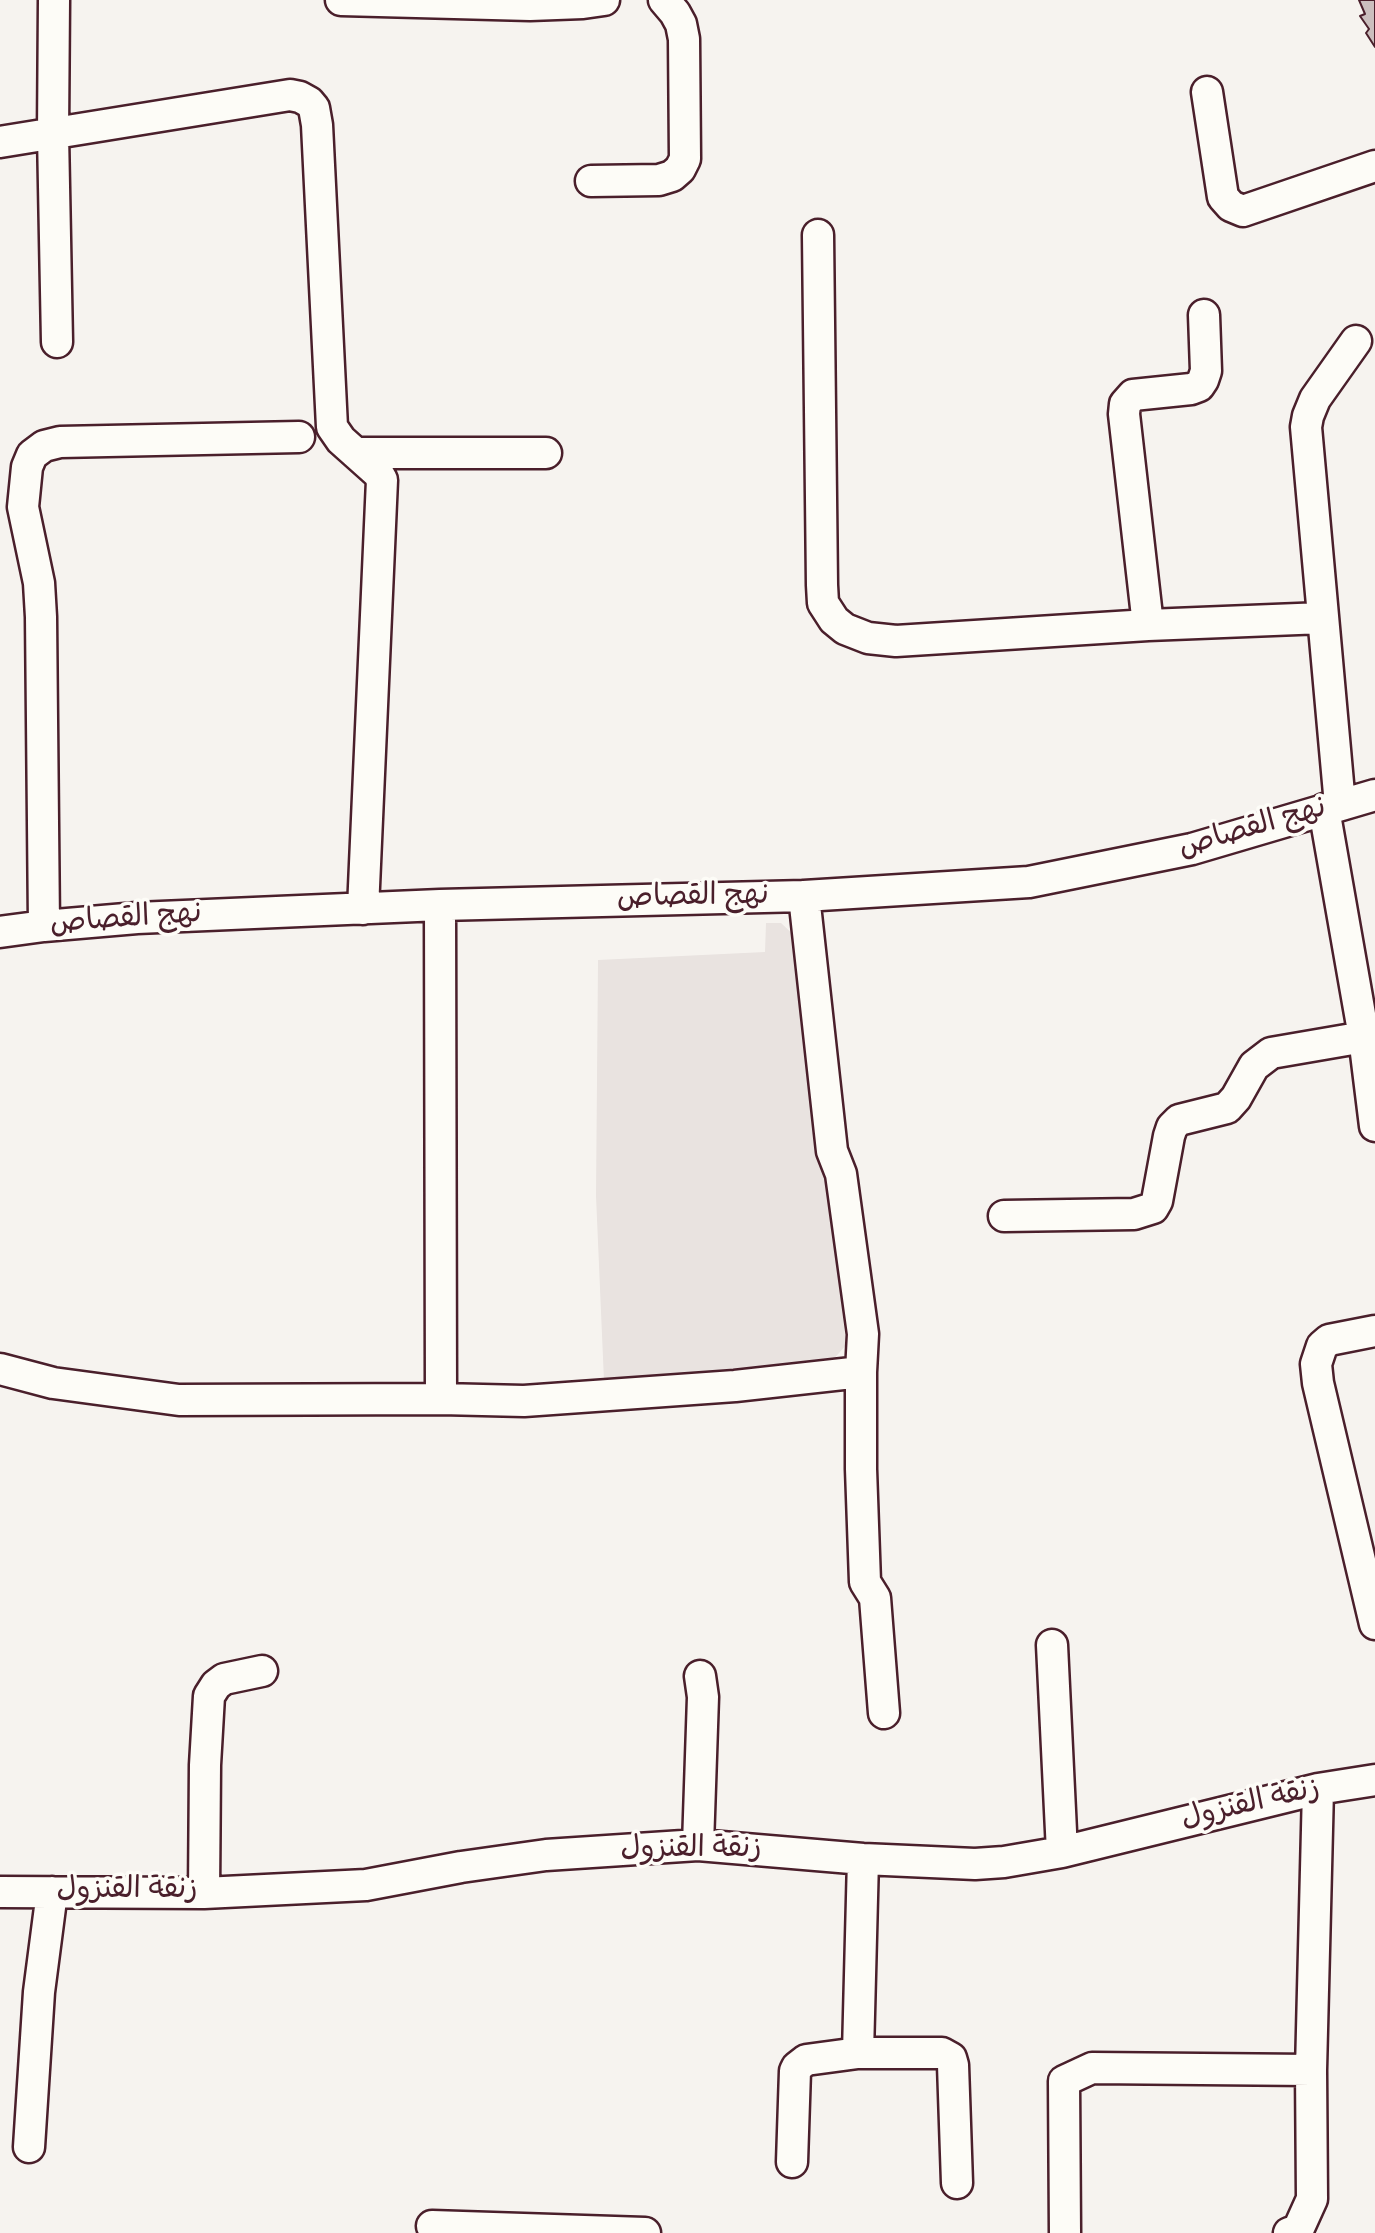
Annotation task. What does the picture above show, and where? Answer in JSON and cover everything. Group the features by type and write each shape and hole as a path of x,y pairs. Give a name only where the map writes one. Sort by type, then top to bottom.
{"street":[{"path":"54,0 53,134 57,342"},
{"path":"341,0 530,5 604,0"},
{"path":"591,181 659,180 672,176 680,169 685,159 684,39 681,24 664,0"},
{"path":"1207,92 1223,197 1231,206 1243,211 1375,166"},
{"path":"0,142 290,95 300,97 314,108 332,427 383,480 363,909"},
{"path":"818,235 823,603 834,620 845,629 868,638 896,641 1148,625 1323,618"},
{"path":"1148,625 1125,404 1133,395 1199,386 1206,371 1204,315"},
{"path":"1356,341 1315,399 1306,427 1323,618 1332,807 1375,1126"},
{"path":"44,926 41,617 38,583 11,507 33,455 44,446 60,442 299,437"},
{"path":"356,453 546,453"},
{"name":"نهج القصاص","path":"0,932 137,918 440,905 804,896 1029,882 1192,849 1375,795"},
{"path":"804,896 832,1151 841,1174 863,1334 861,1469 864,1582 876,1598 884,1713"},
{"path":"440,905 441,1399"},
{"path":"1004,1216 1135,1214 1153,1208 1157,1200 1168,1136 1179,1120 1227,1108 1237,1098 1254,1066 1271,1054 1281,1050 1364,1037"},
{"path":"1375,1331 1329,1340 1322,1346 1316,1364 1318,1383 1375,1624"},
{"path":"0,1369 53,1383 179,1400 524,1401 735,1386 861,1372"},
{"path":"1052,1645 1062,1852"},
{"path":"204,1893 209,1696 224,1679 262,1671"},
{"path":"698,1845 703,1697 700,1676"},
{"name":"زنقة القنزول","path":"0,1892 204,1893 366,1885 461,1867 546,1855 698,1845 863,1859 975,1864 1013,1861 1062,1852 1318,1790 1375,1780"},
{"path":"1289,2233 1298,2230 1312,2199 1311,2070 1318,1790"},
{"path":"858,2053 863,1859"},
{"path":"29,2147 39,1992 52,1892"},
{"path":"792,2162 795,2071 806,2060 858,2053 942,2053 951,2058 953,2064 957,2183"},
{"path":"1065,2233 1064,2081 1092,2068 1311,2070"},
{"path":"432,2226 645,2233"}],"shaded area":[{"path":"766,923 781,923 801,942 846,1345 832,1361 604,1381 596,1196 598,960 765,952"}],"building":[{"path":"1359,0 1375,0 1375,47 1366,33 1369,29 1360,16 1365,14"}]}
